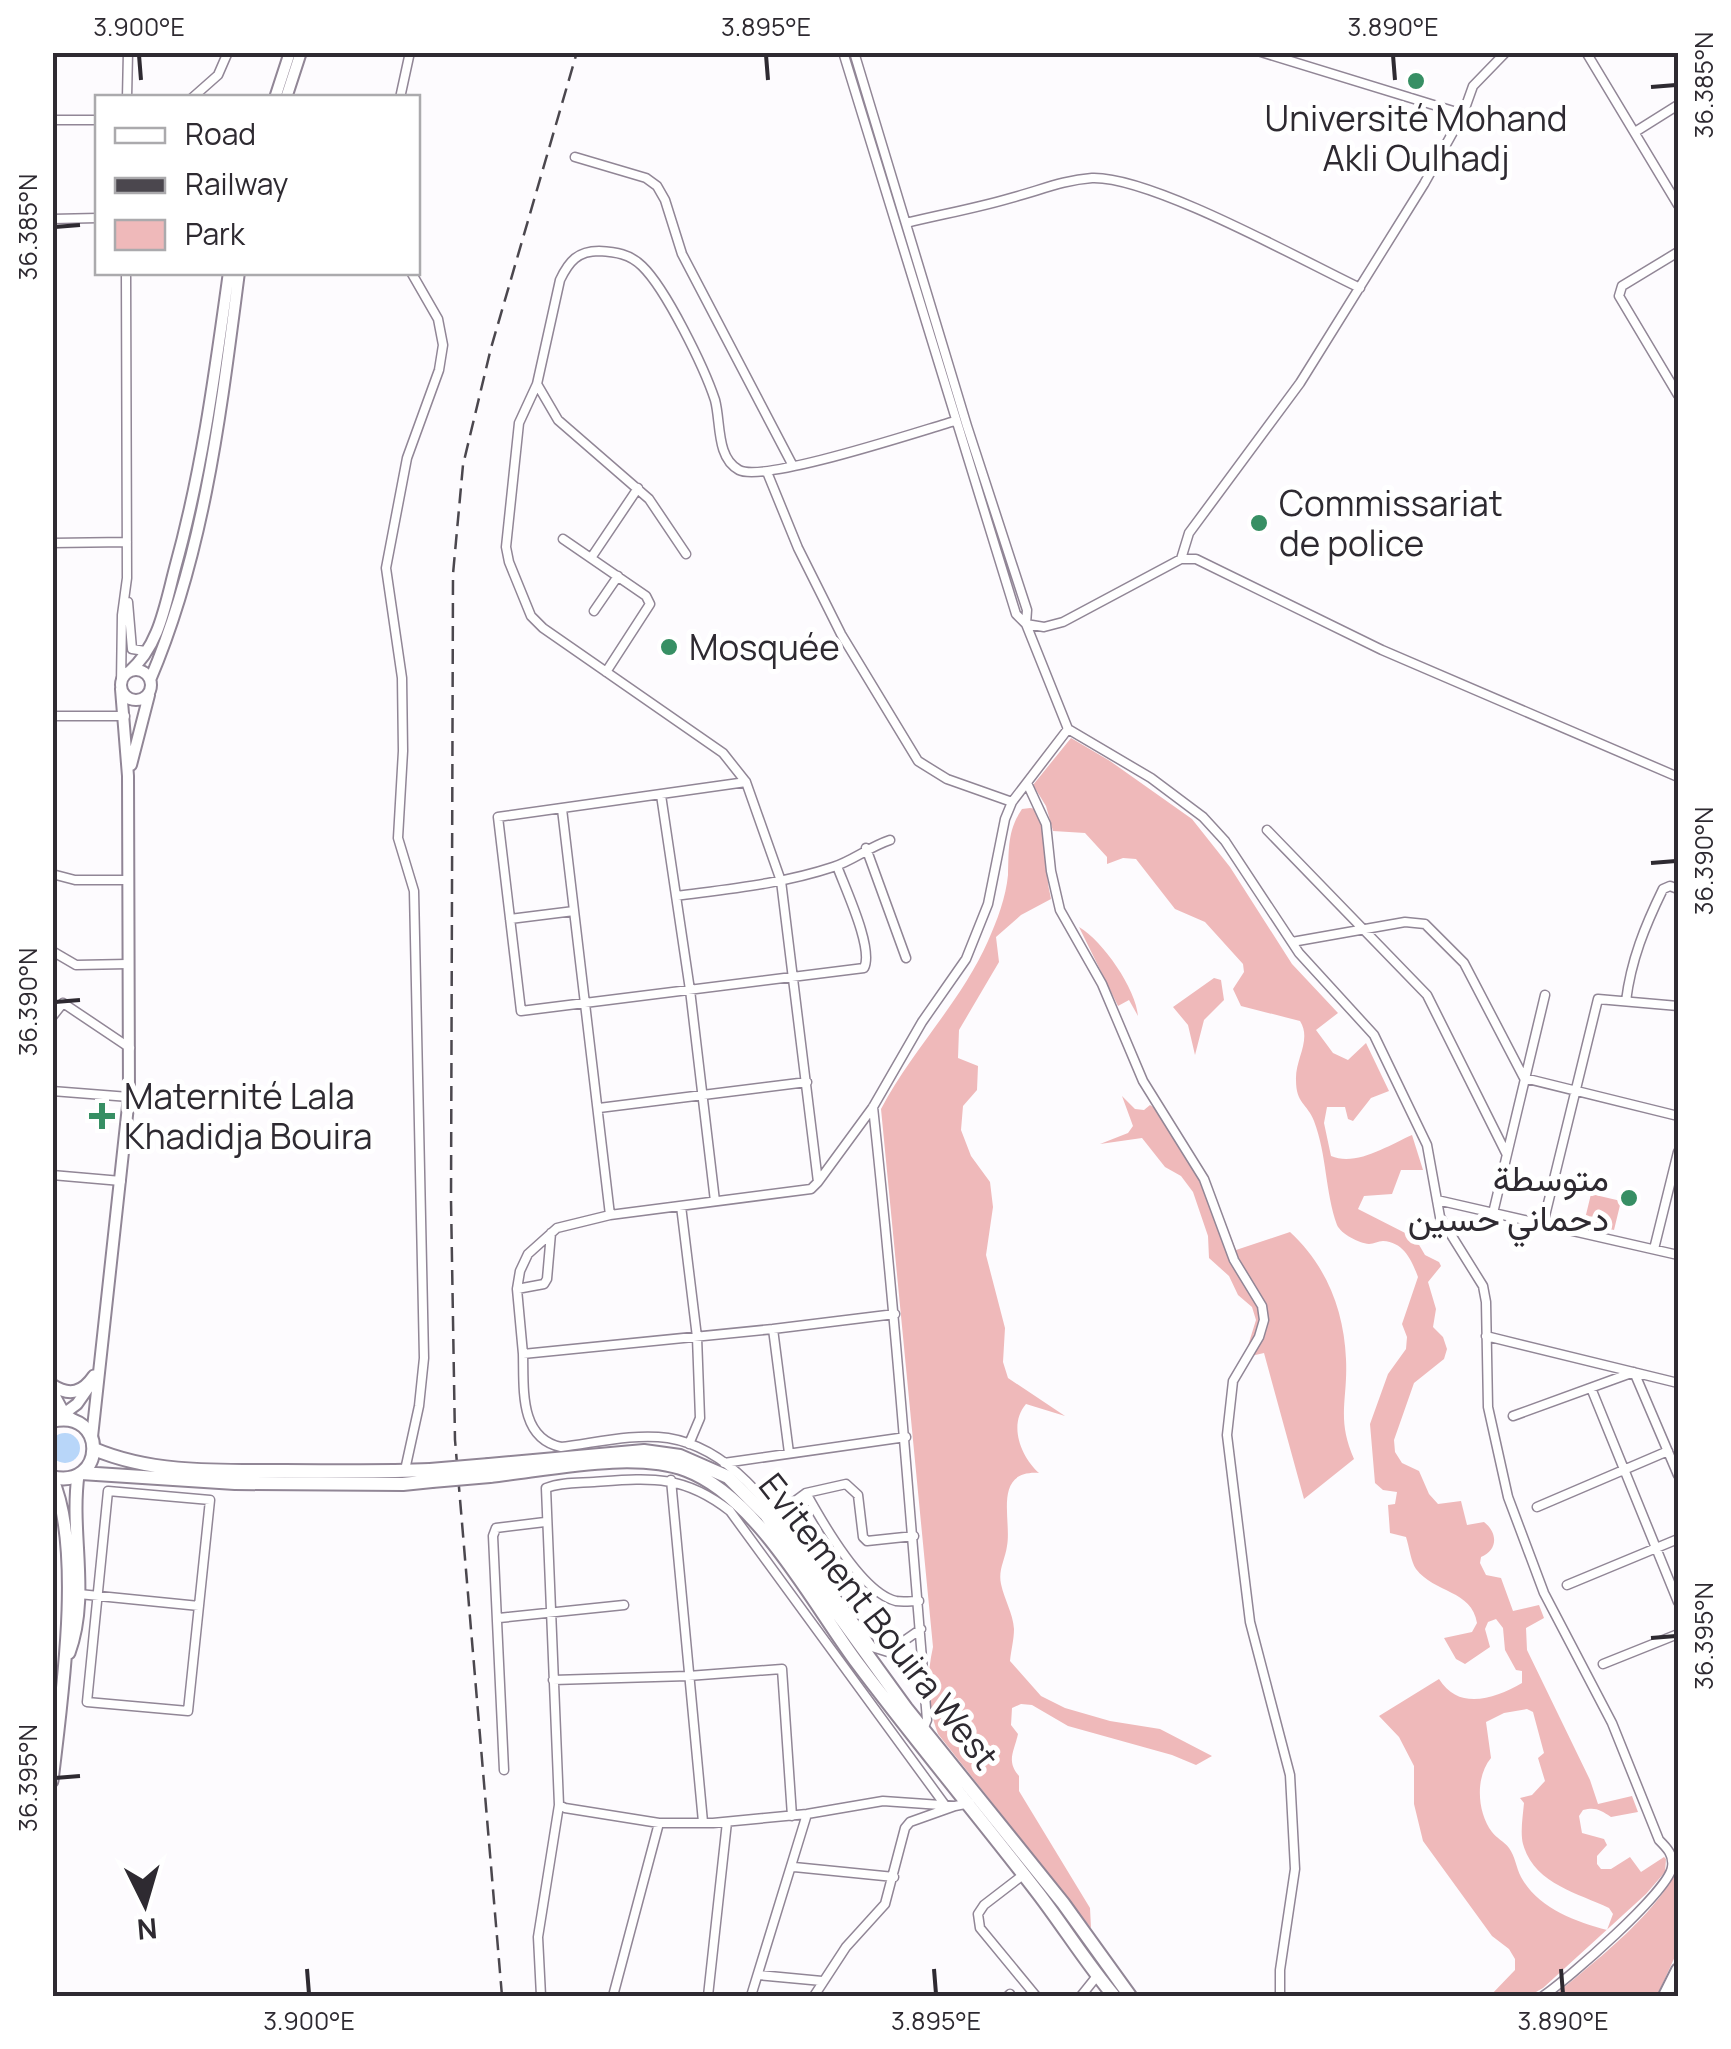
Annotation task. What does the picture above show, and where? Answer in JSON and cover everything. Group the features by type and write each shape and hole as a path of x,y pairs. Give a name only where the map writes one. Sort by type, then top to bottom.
{"highway":[{"path":"62,1418 84,1426 93,1443 118,1460 169,1468 404,1478"},
{"path":"80,1474 90,1462 93,1443"},
{"name":"Evitement Bouira West","path":"490,1471 546,1460 659,1452 700,1463 728,1477 766,1515 901,1711"},
{"name":"Evitement Bouira West","path":"404,1478 660,1464 690,1472 724,1490 758,1526 920,1734 962,1803 1023,1875 1114,1996"},
{"path":"52,1478 80,1474 107,1485 404,1478"},
{"name":"Evitement Bouira West","path":"962,1803 1062,1902 1130,1996"},
{"path":"1665,1996 1678,1970"}],"main road":[{"path":"276,95 290,52"},
{"path":"287,95 301,52"},
{"path":"93,1443 129,1097 128,776 121,686 152,646 196,491 213,401 229,275"},
{"path":"121,686 126,697 136,701 145,698 182,581 212,466 239,275"},
{"path":"129,672 139,670 150,682"},
{"path":"128,776 150,682"},
{"path":"52,1389 62,1418 94,1376 101,1355"},
{"path":"52,1389 76,1392 94,1376"},
{"path":"66,1662 75,1637 80,1594 75,1513 80,1474"},
{"path":"52,1478 65,1539 66,1662 52,1781"}],"street":[{"path":"127,95 128,52"},
{"path":"195,95 218,75 228,52"},
{"path":"401,95 410,52"},
{"path":"843,52 1016,614 1026,624 1068,729 1151,778 1203,817 1225,841 1307,964 1374,1035 1427,1145 1444,1227 1483,1286 1488,1407 1508,1498 1563,1635 1612,1723 1659,1840 1673,1862 1672,1873 1650,1900 1543,1996"},
{"path":"854,52 1027,610 1026,624"},
{"path":"1261,52 1463,114"},
{"path":"1182,559 1189,533 1300,383 1360,288 1463,114 1473,86 1506,52"},
{"path":"1586,52 1678,205"},
{"path":"1635,132 1678,106"},
{"path":"52,120 95,120"},
{"path":"576,157 646,178 666,200 682,254 793,466"},
{"path":"906,223 1060,182 1114,180 1176,202 1360,288"},
{"path":"52,219 95,218"},
{"path":"818,1182 781,881 746,782 723,753 558,642 531,616 506,547 519,423 537,384 560,280 568,264 580,254 590,252 627,256 644,268 699,362 715,401 728,460 742,472 793,466 955,421"},
{"path":"1678,252 1622,286 1619,296 1678,395"},
{"path":"126,275 127,578 132,648 150,682"},
{"path":"404,1478 421,1390 424,1290 414,891 398,838 402,678 397,628 385,580 407,458 443,345 438,319 413,275"},
{"path":"537,384 558,420 638,488 686,554"},
{"path":"767,472 798,548 841,634 918,761 947,779 1012,802"},
{"path":"592,558 638,488"},
{"path":"563,540 646,596 650,604 606,672"},
{"path":"52,543 126,542"},
{"path":"1026,624 1044,627 1063,622 1182,559 1196,559 1395,656 1678,777"},
{"path":"594,611 618,576"},
{"path":"121,686 127,578"},
{"path":"132,648 140,652 152,646"},
{"path":"52,708 53,716 124,716"},
{"path":"922,1628 888,1652 872,1647 750,1484 724,1462 688,1444 653,1437 561,1447 548,1444 532,1427 528,1414 517,1289 528,1254 569,1223 812,1189 873,1107 971,947 996,876 999,846 1012,802 1068,729"},
{"path":"746,782 498,817 521,1011 864,968 868,964 862,937 837,866"},
{"path":"1027,783 1046,824 1060,910 1102,984 1143,1082 1204,1179 1234,1260 1262,1306 1264,1320 1259,1337 1233,1382 1227,1435 1250,1622 1290,1775 1294,1868 1280,1996"},
{"path":"662,795 715,1201"},
{"path":"562,808 610,1215"},
{"path":"1267,830 1427,994 1506,1153"},
{"path":"676,896 781,881 837,866 866,848 890,840"},
{"path":"866,848 906,958"},
{"path":"52,874 75,880 127,880"},
{"path":"1626,1001 1637,945 1662,888 1678,889"},
{"path":"510,918 574,911"},
{"path":"1292,942 1416,921 1425,924 1445,942 1472,977 1524,1078"},
{"path":"52,951 76,965 128,964"},
{"path":"1492,1213 1545,994"},
{"path":"1543,1224 1598,999 1678,1006"},
{"path":"52,1017 63,1004 130,1048"},
{"path":"1524,1078 1678,1116"},
{"path":"600,1108 807,1082"},
{"path":"52,1091 129,1097"},
{"path":"873,1107 920,1600 928,1720 920,1734"},
{"path":"1654,1249 1678,1152"},
{"path":"52,1175 121,1181"},
{"path":"1437,1200 1678,1255"},
{"path":"681,1206 697,1336 700,1418 688,1444"},
{"path":"517,1289 544,1284 551,1233"},
{"path":"523,1354 895,1314"},
{"path":"773,1329 790,1453"},
{"path":"1486,1336 1678,1383"},
{"path":"1514,1416 1634,1372"},
{"path":"1634,1372 1678,1475"},
{"path":"1592,1388 1678,1602"},
{"path":"724,1462 906,1437"},
{"path":"546,1460 548,1444"},
{"path":"1537,1507 1668,1451"},
{"path":"671,1480 703,1822"},
{"path":"542,1996 538,1937 560,1805 544,1492 552,1485 671,1480 710,1496 730,1511 962,1803"},
{"path":"776,1515 806,1493 850,1484 858,1495 863,1537 867,1541 914,1536"},
{"path":"107,1485 210,1500 188,1711 87,1702 107,1485"},
{"path":"806,1493 871,1588 893,1600 920,1600"},
{"path":"504,1770 493,1536 496,1528 546,1522"},
{"path":"1567,1585 1678,1539"},
{"path":"80,1594 199,1606"},
{"path":"499,1618 624,1605"},
{"path":"1603,1664 1678,1634"},
{"path":"553,1680 782,1669 792,1816"},
{"path":"901,1711 926,1702"},
{"path":"560,1805 659,1823 792,1816 883,1801 962,1803"},
{"path":"814,1996 860,1929 885,1904 905,1828 910,1822 962,1803"},
{"path":"752,1996 808,1814"},
{"path":"708,1996 727,1822"},
{"path":"613,1996 659,1823"},
{"path":"794,1868 894,1877"},
{"path":"1023,1875 978,1914 980,1928 1036,1996"},
{"path":"758,1976 822,1982"},
{"path":"1081,1996 1098,1976"}],"green space":[{"path":"1071,738 1192,819 1230,867 1292,964 1338,1013 1316,1030 1333,1053 1348,1060 1366,1043 1389,1091 1371,1098 1353,1121 1348,1119 1345,1107 1327,1107 1324,1123 1331,1156 1362,1157 1412,1135 1423,1170 1401,1170 1392,1194 1364,1196 1358,1209 1415,1238 1425,1255 1441,1266 1428,1282 1436,1309 1433,1327 1443,1337 1447,1349 1444,1359 1414,1383 1394,1440 1395,1452 1402,1463 1419,1471 1438,1504 1461,1501 1467,1525 1484,1522 1489,1526 1493,1546 1480,1563 1486,1575 1501,1578 1513,1611 1539,1605 1544,1618 1526,1628 1527,1650 1598,1804 1632,1796 1638,1812 1611,1817 1598,1810 1583,1810 1579,1816 1582,1833 1604,1839 1607,1845 1597,1856 1597,1864 1601,1869 1611,1869 1630,1857 1641,1872 1666,1859 1665,1872 1607,1929 1613,1914 1609,1908 1547,1878 1529,1858 1523,1844 1524,1803 1520,1798 1532,1795 1545,1781 1538,1758 1544,1753 1533,1712 1527,1709 1504,1713 1486,1722 1491,1758 1482,1775 1480,1795 1487,1824 1509,1848 1521,1877 1537,1897 1570,1918 1607,1930 1529,1996 1490,1996 1515,1970 1515,1959 1492,1936 1423,1841 1414,1804 1414,1766 1399,1737 1379,1716 1439,1679 1447,1689 1467,1699 1500,1694 1522,1683 1522,1671 1516,1670 1505,1650 1503,1628 1496,1619 1488,1622 1485,1629 1490,1647 1465,1664 1456,1659 1444,1638 1472,1632 1477,1623 1474,1612 1416,1569 1406,1537 1390,1533 1388,1505 1395,1504 1397,1492 1383,1490 1375,1483 1370,1424 1388,1374 1406,1349 1402,1324 1418,1277 1416,1271 1406,1253 1396,1245 1360,1242 1337,1225 1318,1134 1296,1088 1304,1042 1300,1021 1241,1006 1233,989 1244,972 1243,964 1205,922 1175,909 1136,859 1123,858 1107,864 1107,857 1085,833 1053,831 1046,806 1033,785"},
{"path":"1022,809 1037,809 1040,820 1051,899 1021,915 996,937 999,962 959,1030 958,1058 978,1066 977,1090 963,1106 961,1130 971,1156 990,1182 993,1207 986,1255 1005,1328 1003,1362 1008,1378 1065,1416 1026,1404 1018,1421 1022,1450 1039,1473 1015,1479 1007,1499 1008,1535 1000,1579 1014,1629 1010,1661 1041,1696 1065,1708 1160,1729 1212,1756 1196,1765 1068,1726 1032,1705 1012,1708 1011,1725 1018,1734 1012,1761 1019,1776 1019,1791 1090,1908 1091,1928 938,1734 934,1723 929,1691 933,1647 881,1109 964,985 988,941 1005,892 1014,825"},
{"path":"1079,927 1117,967 1138,1016 1129,1000 1118,1006"},
{"path":"1214,978 1221,980 1224,1000 1204,1020 1195,1055 1188,1025 1173,1007"},
{"path":"1122,1096 1135,1109 1144,1110 1150,1105 1172,1119 1205,1171 1236,1250 1290,1232 1314,1259 1331,1290 1344,1341 1345,1432 1354,1459 1304,1499 1264,1353 1251,1356 1247,1349 1256,1320 1252,1307 1238,1295 1229,1276 1209,1258 1208,1236 1193,1192 1181,1176 1165,1167 1142,1138 1100,1144 1128,1133 1133,1126"},
{"path":"1591,1194 1621,1201 1614,1230 1584,1223"},
{"path":"1678,1863 1678,1950 1657,1996 1554,1996 1643,1916 1671,1880"}],"water":[{"path":"65,1433 79,1442 80,1448 71,1462 65,1463 51,1454 50,1448 59,1434"}],"railway":[{"path":"502,1996 455,1440 451,1200 453,574 463,465 491,348 577,52"}],"place":[{"name":"Université Mohand Akli Oulhadj","path":"1416,81"},
{"name":"Commissariat de police","path":"1259,523"},
{"name":"Mosquée","path":"669,647"},
{"name":"Maternité Lala Khadidja Bouira","path":"102,1116"},
{"name":"متوسطة دحماني حسين","path":"1629,1198"}]}
